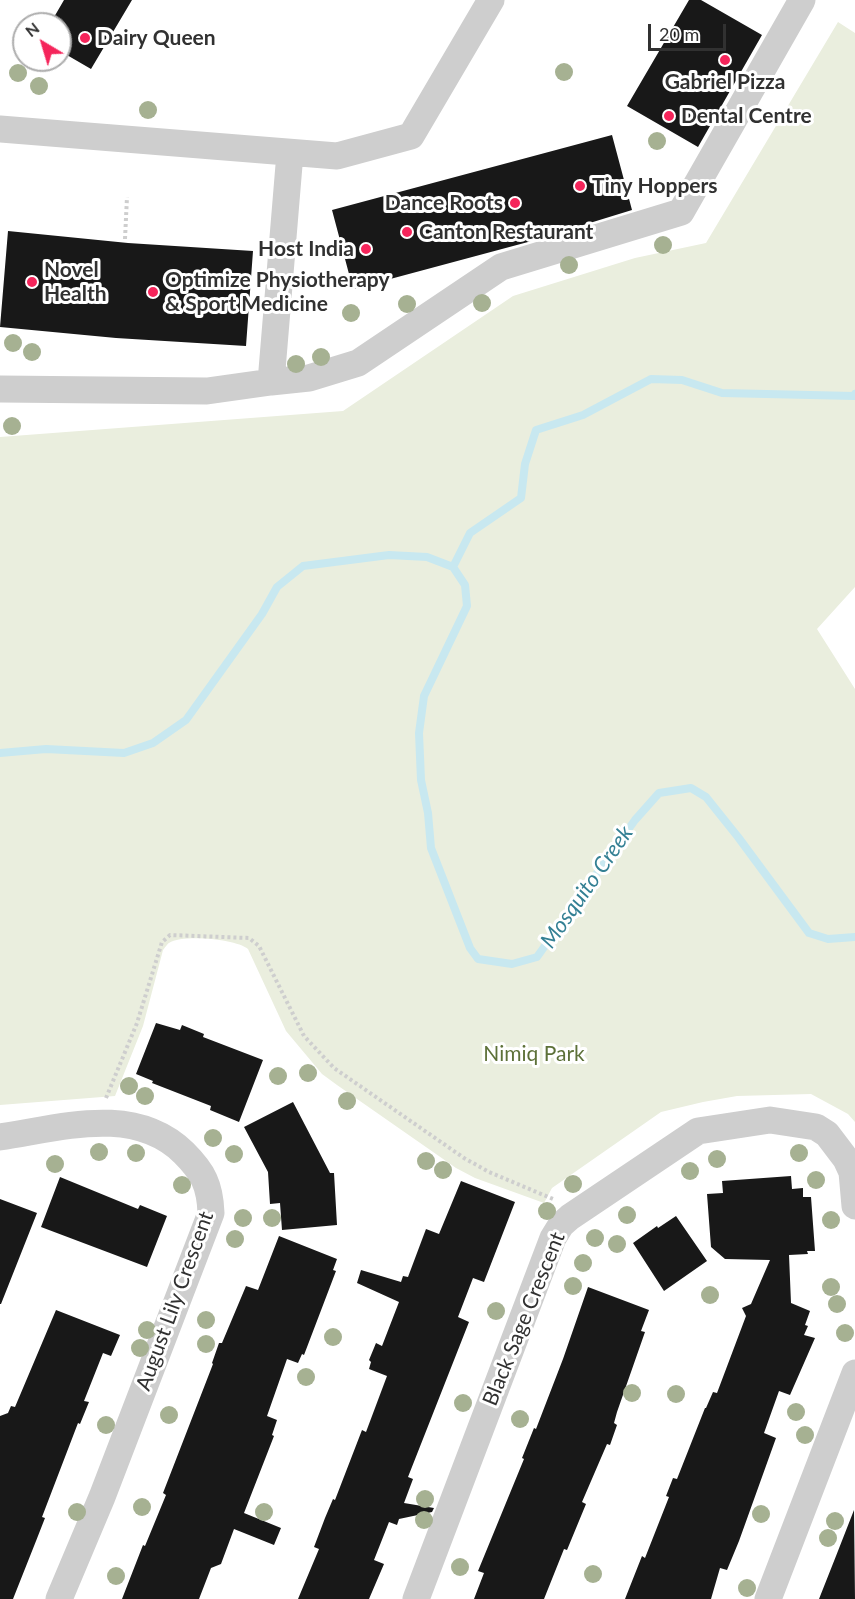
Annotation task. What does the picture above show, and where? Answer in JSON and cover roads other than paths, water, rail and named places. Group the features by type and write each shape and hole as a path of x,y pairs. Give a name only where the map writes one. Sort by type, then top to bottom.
{"street":[{"path":"0,129 337,156 411,136 491,0"},
{"path":"0,389 207,391 309,378 358,363 501,267 681,213 802,0"},
{"path":"271,382 290,153"},
{"name":"Black Sage Crescent","path":"416,1599 553,1239 561,1225 570,1216 698,1131 770,1120 816,1126 827,1134 838,1146 852,1172 855,1206"},
{"name":"August Lily Crescent","path":"0,1137 101,1122 126,1123 145,1128 172,1144 195,1164 205,1179 211,1195 212,1213 102,1497 59,1599"},
{"path":"768,1599 855,1373"}],"waterway":[{"path":"453,567 470,533 521,498 525,464 536,430 583,415 651,379 682,380 722,393 854,396 855,394"},
{"name":"Mosquito Creek","path":"0,753 46,749 124,753 153,743 186,720 262,614 277,587 303,566 389,555 427,557 453,567 465,585 467,606 424,696 419,733 421,780 428,813 431,848 470,948 478,959 512,964 537,957 635,820 659,793 691,788 706,797 809,933 828,939 855,937"}],"place":[{"name":"Dairy Queen","path":"85,38"},
{"name":"Gabriel Pizza","path":"725,60"},
{"name":"Dental Centre","path":"669,116"},
{"name":"Tiny Hoppers","path":"580,186"},
{"name":"Dance Roots","path":"515,203"},
{"name":"Canton Restaurant","path":"407,232"},
{"name":"Host India","path":"366,249"},
{"name":"Novel Health","path":"32,282"},
{"name":"Optimize Physiotherapy & Sport Medicine","path":"153,292"}],"park label":[{"name":"Nimiq Park","path":"534,1054"}]}
